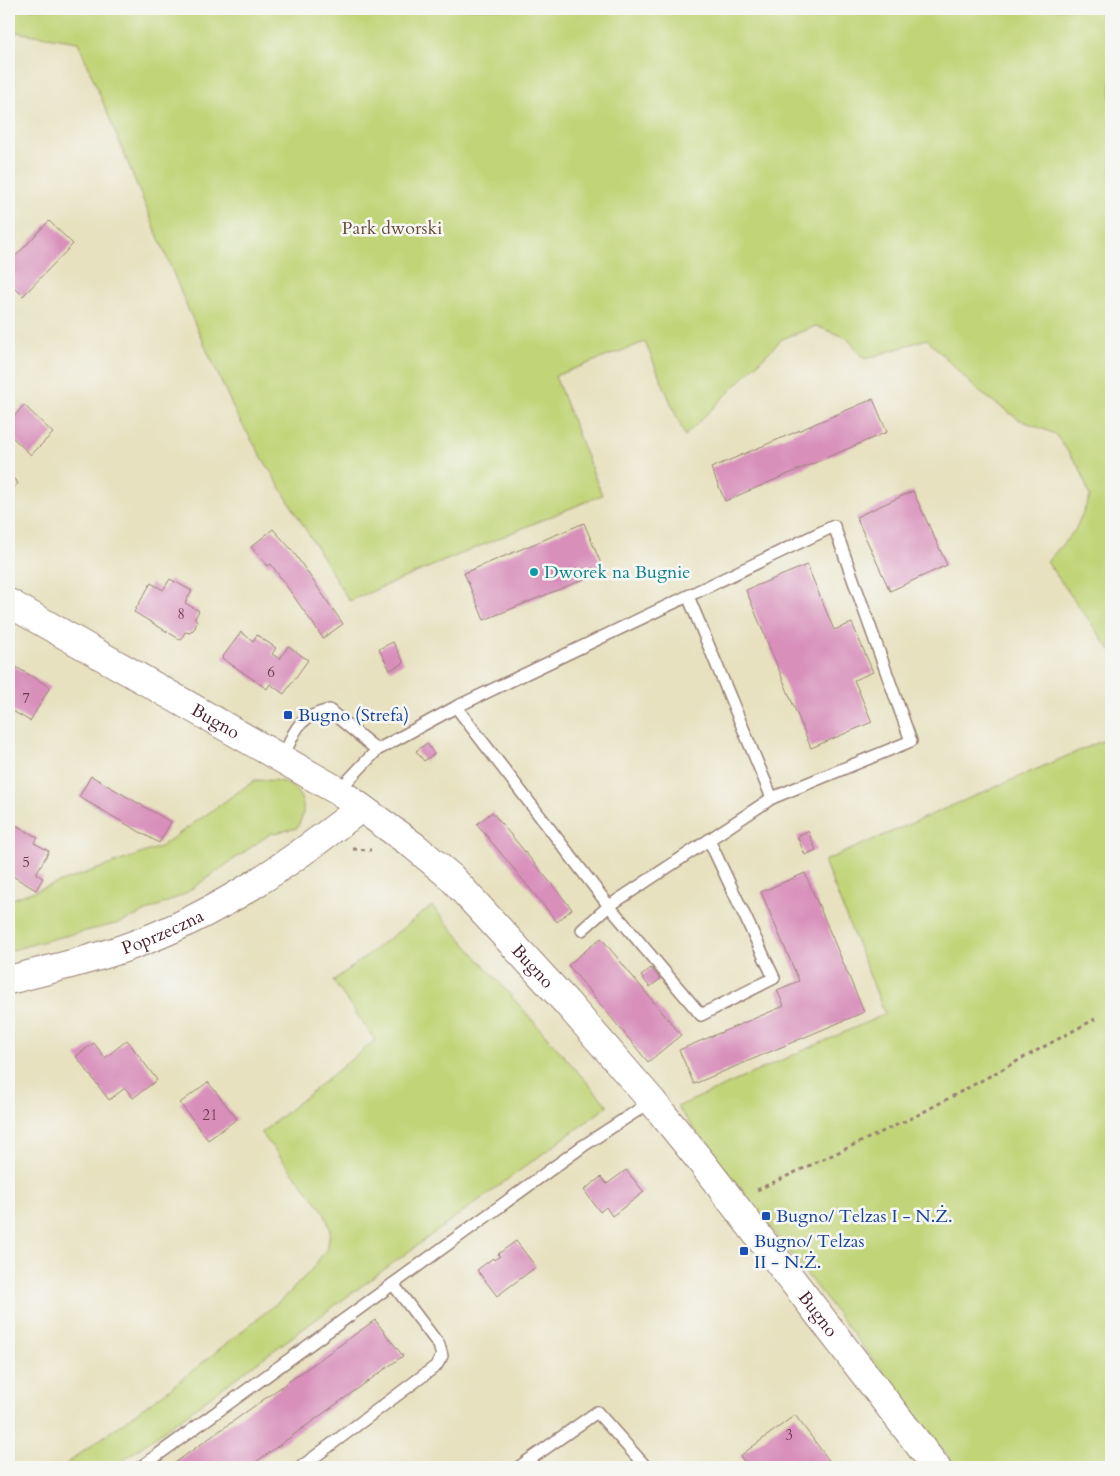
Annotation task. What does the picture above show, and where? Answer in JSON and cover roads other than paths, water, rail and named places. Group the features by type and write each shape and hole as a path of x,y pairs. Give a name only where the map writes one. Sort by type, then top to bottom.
{"street":[{"name":"Bugno","path":"9,602 338,791 451,877 546,980 652,1101 936,1467"},
{"name":"Poprzeczna","path":"9,980 134,945 209,912 247,890 302,853 360,808"}],"lane":[{"path":"338,791 377,750 456,707 834,526 910,741 772,798 609,906 582,930"},
{"path":"688,596 772,798"},
{"path":"456,707 609,906 701,1015 774,978 709,840"},
{"path":"282,760 299,724 312,715 330,710 377,750"},
{"path":"141,1467 583,1146 652,1101"},
{"path":"301,1467 436,1366 442,1356 439,1345 393,1284"},
{"path":"519,1467 536,1463 597,1412 646,1467"}],"place":[{"name":"Dworek na Bugnie","path":"534,572"},
{"name":"Bugno (Strefa)","path":"288,715"},
{"name":"Bugno/ Telzas I - N.Ż.","path":"766,1216"},
{"name":"Bugno/ Telzas II - N.Ż.","path":"744,1251"}],"park label":[{"name":"Park dworski","path":"392,228"}]}
